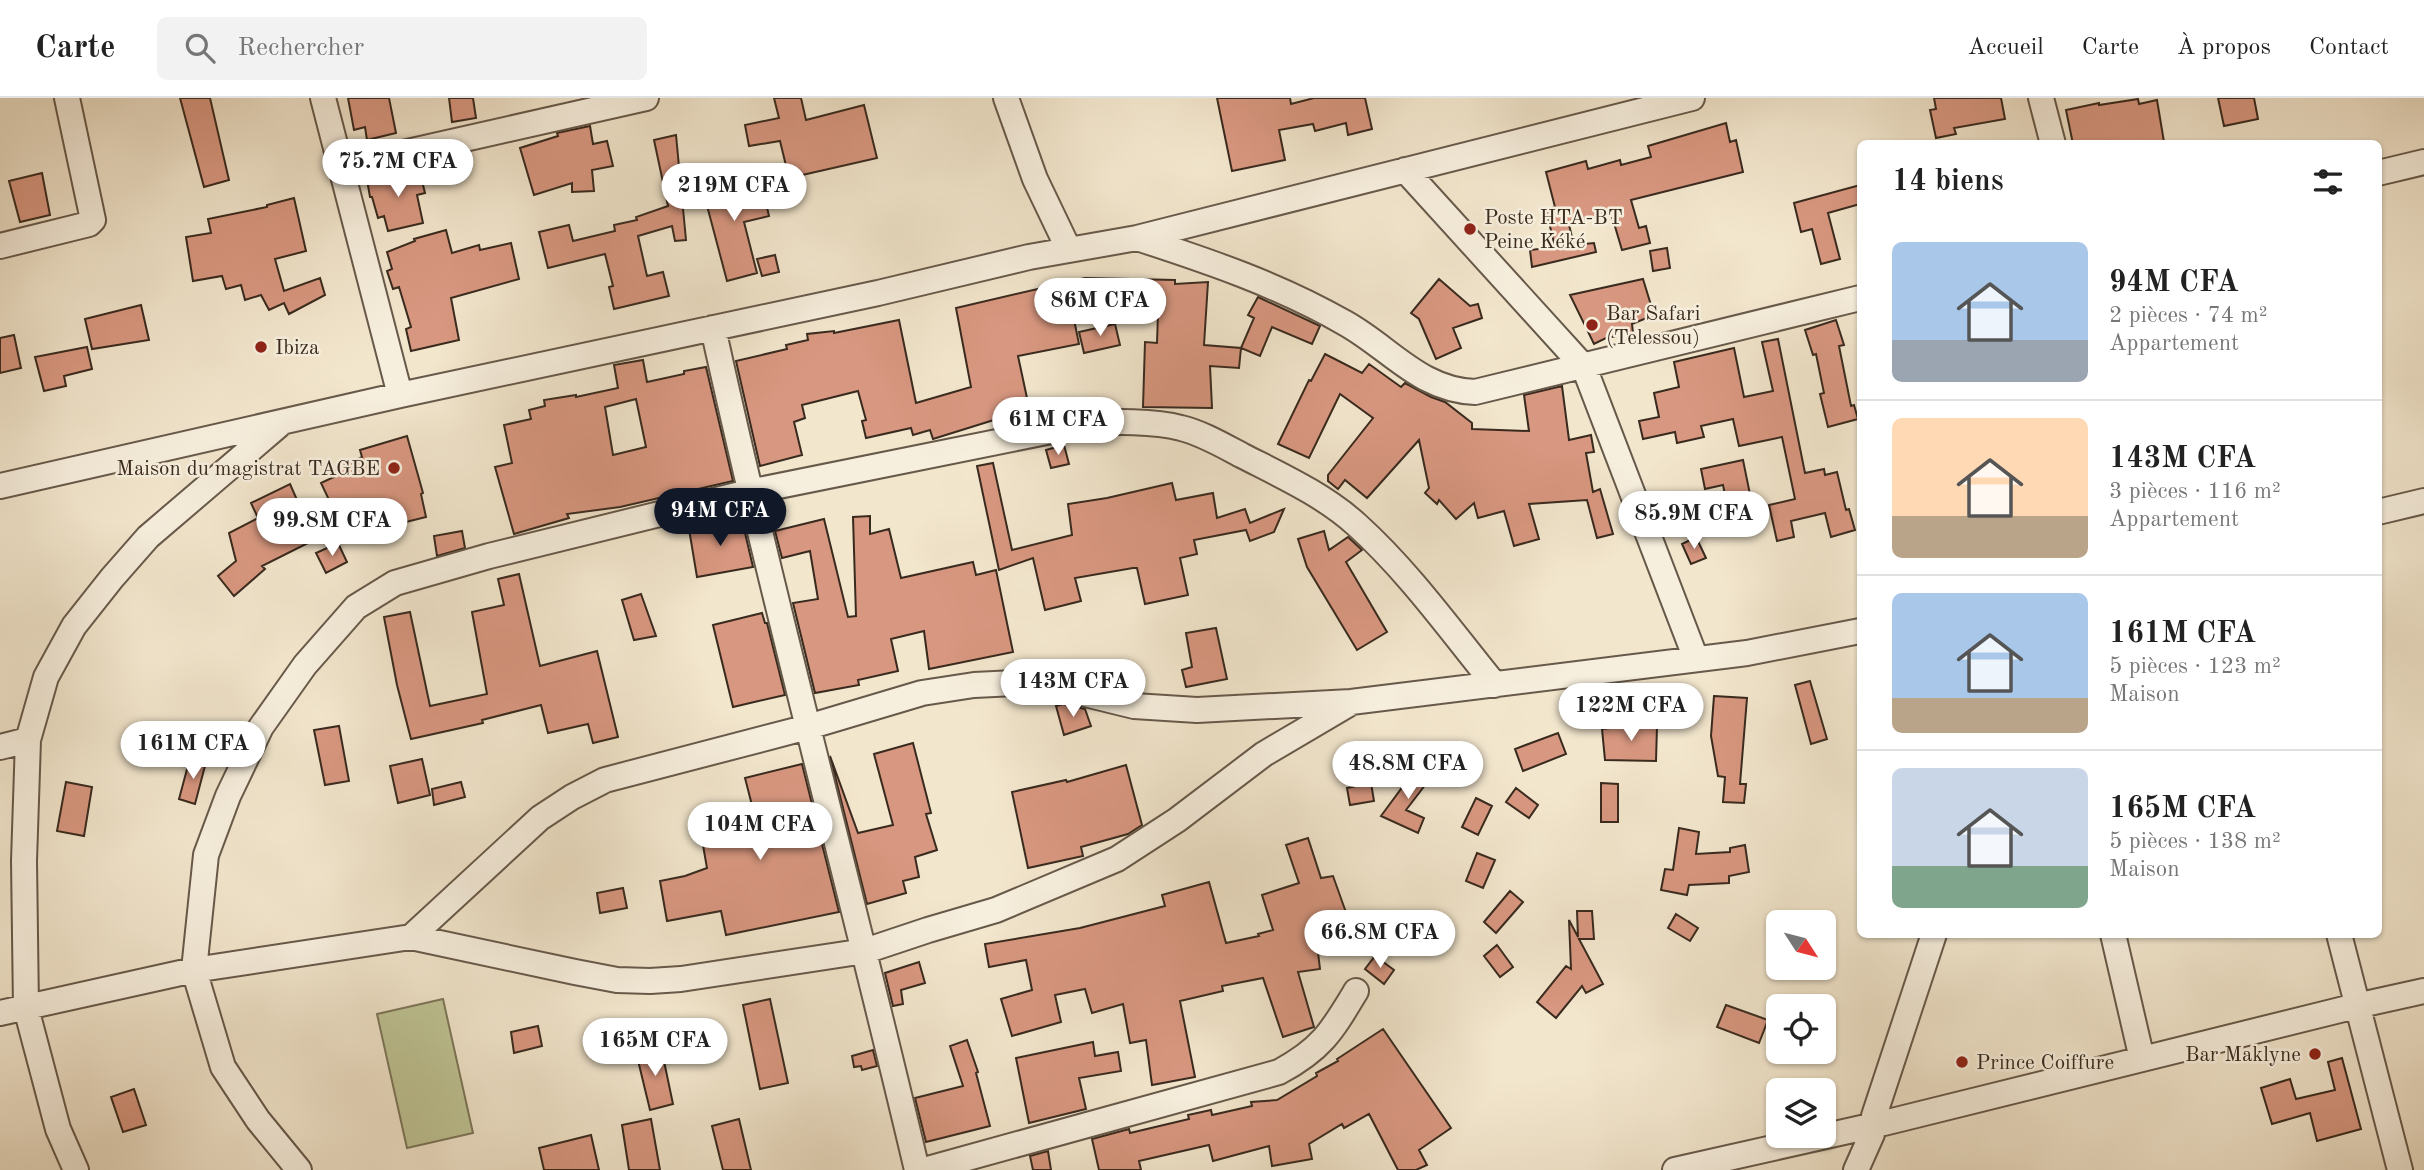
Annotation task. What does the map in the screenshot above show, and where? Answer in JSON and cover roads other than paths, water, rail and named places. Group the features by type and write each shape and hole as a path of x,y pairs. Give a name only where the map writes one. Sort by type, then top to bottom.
{"street":[{"path":"0,246 89,224 93,220 67,98"},
{"path":"323,98 400,395"},
{"path":"341,167 646,98"},
{"path":"1006,98 1035,179 1069,250"},
{"path":"0,486 400,395 1069,250 1136,238 1658,102 1692,98"},
{"path":"2041,98 2052,140"},
{"path":"2382,172 2424,162"},
{"path":"1405,170 1584,367 1696,659"},
{"path":"1136,238 1215,263 1271,285 1346,323 1431,382 1444,388 1475,392 1857,299"},
{"path":"713,328 749,492 865,951 917,1170"},
{"path":"76,1170 58,1129 26,1008 24,861 28,740 46,677 74,626 112,578 148,537 282,422"},
{"path":"299,1170 258,1120 223,1067 194,970 206,855 228,796 261,727 304,665 356,607 395,583 489,556 749,492 1086,424 1125,423 1181,428 1224,446 1306,489 1355,523 1388,555 1495,685"},
{"path":"2382,511 2424,501"},
{"path":"411,937 540,818 605,780 808,727 922,693 974,685 1015,683 1069,690 1134,706 1197,710 1351,702 1747,653 1857,632"},
{"path":"0,1013 194,970 411,937 575,972 650,981 681,979 865,951 928,929 996,910 1117,859 1177,820 1264,754 1351,702"},
{"path":"0,747 28,740"},
{"path":"1856,1170 1874,1125 1933,938"},
{"path":"2114,938 2142,1059"},
{"path":"2340,938 2400,1170"},
{"path":"924,1170 1279,1072 1302,1060 1319,1046 1334,1029 1356,991"},
{"path":"1675,1170 1874,1125 2356,1006 2424,992"}],"place":[{"name":"Poste HTA-BT Peine Kéké","path":"1470,229"},
{"name":"Bar Safari (Telessou)","path":"1592,325"},
{"name":"Ibiza","path":"261,347"},
{"name":"Maison du magistrat TAGBE","path":"394,468"},
{"name":"Bar Maklyne","path":"2315,1054"},
{"name":"Prince Coiffure","path":"1962,1062"}]}
